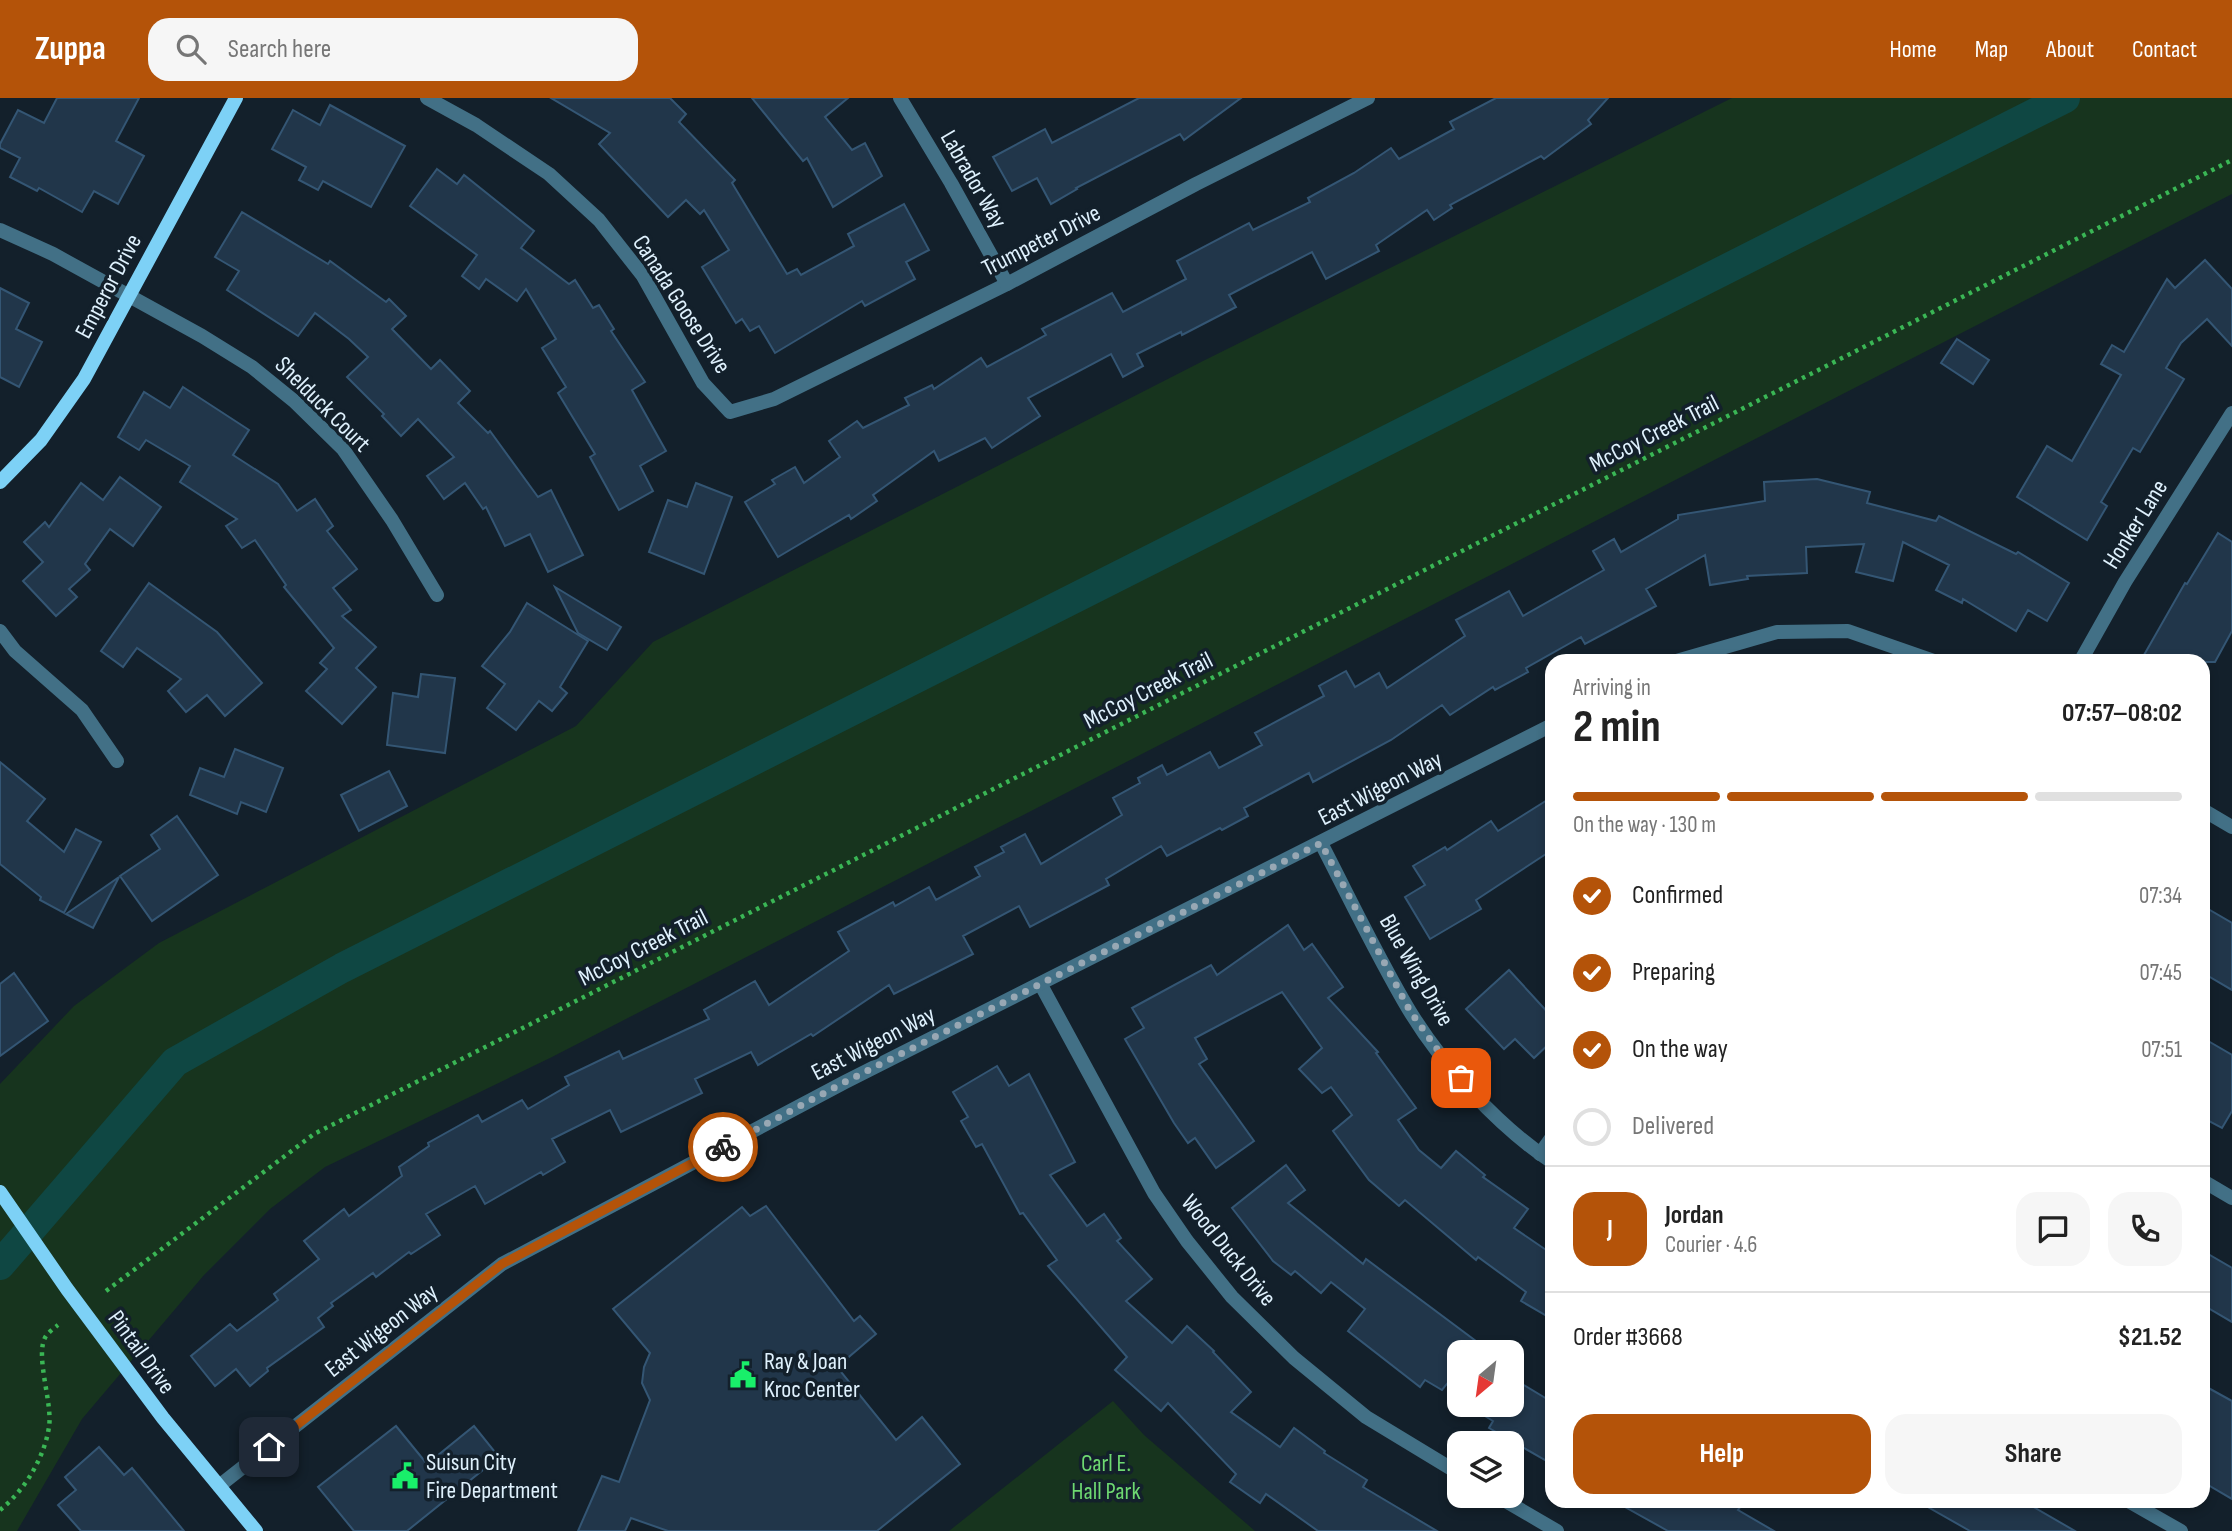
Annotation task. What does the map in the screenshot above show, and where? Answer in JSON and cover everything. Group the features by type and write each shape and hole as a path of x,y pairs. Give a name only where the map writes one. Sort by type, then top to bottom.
{"street":[{"name":"Emperor Drive","path":"0,482 41,440 84,379 236,98"},
{"name":"Canada Goose Drive","path":"427,98 476,125 550,174 599,220 643,276 703,383 730,412"},
{"name":"Labrador Way","path":"900,98 1007,284"},
{"name":"Trumpeter Drive","path":"730,412 774,399 1007,284 1368,98"},
{"name":"Shelduck Court","path":"0,230 53,254 129,295 252,367 294,401 342,449 392,520 437,595"},
{"name":"Honker Lane","path":"2084,654 2125,582 2232,413"},
{"path":"0,631 15,651 82,710 117,761"},
{"path":"1701,654 1777,632 1848,631 1914,654"},
{"name":"East Wigeon Way","path":"219,1486 502,1264 845,1082 1545,729"},
{"path":"2210,814 2232,827"},
{"name":"Blue Wing Drive","path":"1321,843 1410,1011 1447,1063 1489,1109 1545,1157"},
{"name":"Wood Duck Drive","path":"1041,985 1154,1193 1187,1241 1232,1297 1294,1359 1366,1417 1447,1466"},
{"path":"2210,1185 2232,1198"},
{"name":"Pintail Drive","path":"0,1192 67,1289 163,1418 256,1531"},
{"path":"1518,1508 1557,1531"},
{"path":"2141,1508 2181,1531"}],"path":[{"name":"McCoy Creek Trail","path":"106,1292 314,1134 2232,160"},
{"path":"0,1510 15,1499 40,1459 49,1426 47,1387 41,1353 45,1337 58,1325"}],"green space":[{"path":"1732,98 2232,98 2232,194 550,1058 325,1167 270,1209 204,1275 82,1419 17,1531 0,1531 0,1084 74,1006 159,943 576,726 653,642 1203,361"},
{"name":"Carl E. Hall Park","path":"1113,1401 1144,1435 1255,1531 949,1531"}],"building":[{"path":"57,98 139,98 116,141 144,156 118,204 94,191 82,212 39,188 37,191 10,177 20,158 0,148 0,144 18,110 44,123"},
{"path":"551,98 670,98 686,114 679,122 735,180 732,183 787,274 797,269 801,275 854,246 848,234 904,204 929,250 906,262 915,279 865,306 862,301 775,353 759,326 750,331 742,319 736,323 702,267 729,250 704,210 700,214 686,200 668,217 599,144 610,133"},
{"path":"752,98 848,98 825,117 852,150 865,143 882,176 833,207 807,158 803,161"},
{"path":"1139,98 1241,98 1184,140 1180,134 1076,188 1051,204 1037,178 1012,191 993,157 1045,129 1052,143"},
{"path":"1496,98 1608,98 1588,120 1591,124 1544,159 1541,156 1450,205 1452,208 1434,220 1427,210 1376,245 1379,251 1326,279 1312,252 1229,295 1236,307 1182,335 1181,332 1137,354 1143,366 1123,377 1111,354 1028,398 1040,416 992,448 985,438 939,461 934,451 873,495 877,501 851,519 849,515 778,557 745,502 775,484 772,480 795,467 804,483 840,457 829,441 857,421 863,428 909,405 905,398 932,385 934,389 981,358 987,367 1046,335 1042,329 1112,293 1123,312 1186,279 1177,261 1249,223 1253,230 1310,202 1308,198 1354,173 1391,148 1399,159 1454,129 1450,122"},
{"path":"330,105 405,146 371,207 323,181 318,190 299,180 306,167 272,149 293,110 320,125"},
{"path":"437,169 457,184 464,175 534,231 521,248 569,284 575,280 593,308 599,305 614,329 611,331 645,382 632,390 666,451 640,466 653,491 619,510 590,457 595,454 558,393 566,387 542,348 556,339 526,289 517,301 486,279 479,289 462,276 477,255 410,206"},
{"path":"242,212 328,264 330,261 386,302 389,299 406,316 392,329 431,369 440,360 470,391 458,403 488,433 490,431 538,497 551,490 583,555 548,572 530,534 505,546 486,507 483,509 465,483 444,499 427,476 454,457 418,419 401,436 382,416 384,414 347,377 368,357 349,339 315,313 298,336 227,290 239,271 215,257"},
{"path":"2205,260 2232,289 2232,346 2207,319 2181,343 2166,368 2184,379 2140,452 2133,448 2101,502 2107,506 2087,540 2017,497 2047,446 2072,461 2121,375 2101,364 2112,345 2124,352 2167,279 2175,288"},
{"path":"0,288 29,303 16,329 42,342 19,387 0,377"},
{"path":"1957,339 1989,360 1973,384 1941,363"},
{"path":"183,387 249,430 233,455 278,484 297,511 315,499 333,526 327,531 357,569 333,588 351,610 342,616 376,647 356,668 376,687 342,724 306,691 327,669 320,663 334,648 284,587 286,585 255,540 242,548 226,526 237,519 180,482 190,466 146,440 139,450 118,437 144,392 170,408"},
{"path":"120,477 161,507 133,546 110,529 85,564 90,570 69,589 77,597 56,616 23,581 43,562 24,542 45,522 49,527 81,483 103,500"},
{"path":"1817,479 1870,492 1867,503 1936,521 1939,516 2016,554 2018,552 2069,583 2047,621 2028,610 2016,631 1963,599 1962,603 1936,590 1949,565 1903,542 1893,581 1856,572 1864,544 1806,547 1807,573 1747,576 1748,579 1710,585 1705,555 1646,589 1656,606 1585,644 1581,637 1551,654 1545,654 1545,657 1526,668 1528,672 1495,690 1493,687 1450,715 1442,705 1391,740 1313,782 1309,773 1244,808 1248,816 1222,830 1220,828 1167,856 1161,846 1106,879 1109,885 1030,927 1019,906 963,936 973,954 894,994 889,985 813,1036 811,1034 758,1065 751,1052 695,1079 702,1093 621,1132 610,1110 552,1139 565,1162 543,1175 541,1172 485,1204 475,1186 426,1214 440,1235 411,1254 409,1252 376,1277 373,1273 331,1303 333,1306 318,1318 324,1327 267,1368 268,1371 250,1386 236,1369 215,1386 191,1356 230,1324 237,1331 278,1300 274,1294 319,1259 304,1241 344,1209 349,1216 402,1176 399,1167 429,1146 428,1143 478,1115 482,1122 522,1100 528,1109 569,1085 565,1077 619,1051 623,1059 709,1019 704,1010 755,981 769,1005 849,951 838,932 893,902 895,906 929,887 936,900 980,876 975,867 1004,852 1001,847 1025,834 1041,864 1122,815 1113,798 1140,783 1138,778 1162,765 1167,775 1210,752 1219,768 1262,745 1255,733 1324,696 1319,686 1346,671 1355,687 1379,673 1387,688 1465,636 1456,620 1509,591 1523,616 1604,570 1593,551 1614,539 1621,552 1678,519 1678,515 1765,501 1764,482"},
{"path":"696,483 732,497 704,574 649,552 668,500 687,507"},
{"path":"2218,533 2232,542 2232,631 2215,662 2210,662 2210,654 2145,654 2185,583 2187,584"},
{"path":"149,583 217,632 262,683 225,716 207,695 186,712 168,691 181,679 137,648 123,667 101,651"},
{"path":"555,587 621,627 607,650 578,633"},
{"path":"527,603 588,641 560,687 567,693 552,711 539,701 516,730 487,708 505,684 482,666 510,632"},
{"path":"421,674 455,678 445,753 387,745 393,693 418,697"},
{"path":"235,749 283,768 266,812 241,802 237,814 190,795 200,768 224,777"},
{"path":"0,762 45,799 27,821 64,852 76,829 101,842 64,913 40,900 41,897 0,864"},
{"path":"389,771 407,806 359,831 341,795"},
{"path":"1545,801 1545,855 1476,900 1481,909 1430,939 1405,897 1425,885 1413,866 1445,847 1447,850 1491,821 1498,831"},
{"path":"177,816 218,875 152,921 120,876 160,849 151,835"},
{"path":"119,877 93,928 66,914"},
{"path":"2210,910 2232,923 2232,990 2210,977"},
{"path":"1288,925 1304,950 1312,944 1343,987 1328,998 1378,1052 1376,1053 1416,1108 1398,1120 1419,1150 1441,1168 1456,1151 1485,1175 1483,1177 1528,1209 1514,1228 1545,1249 1545,1315 1521,1301 1526,1292 1478,1257 1476,1260 1405,1200 1399,1206 1369,1180 1333,1131 1352,1115 1331,1087 1322,1093 1299,1069 1322,1048 1282,992 1195,1038 1207,1059 1199,1064 1254,1141 1216,1168 1195,1138 1188,1143 1125,1039 1144,1028 1132,1008 1211,965 1217,975"},
{"path":"1509,970 1545,1009 1545,1048 1534,1058 1515,1039 1504,1049 1466,1009"},
{"path":"14,973 48,1021 0,1056 0,984"},
{"path":"2210,1042 2232,1055 2232,1111 2222,1128 2210,1122"},
{"path":"997,1066 1009,1086 1029,1074 1075,1162 1050,1175 1087,1226 1104,1214 1121,1238 1117,1241 1152,1279 1126,1301 1172,1343 1187,1326 1251,1392 1231,1412 1280,1447 1294,1428 1325,1451 1324,1453 1367,1480 1363,1487 1437,1531 1318,1531 1266,1494 1260,1503 1230,1482 1236,1474 1168,1403 1161,1411 1115,1370 1127,1357 1048,1266 1057,1260 1023,1213 1020,1214 982,1144 976,1147 961,1121 968,1117 953,1092"},
{"path":"1286,1165 1305,1190 1288,1203 1363,1264 1366,1259 1475,1340 1447,1340 1447,1384 1442,1390 1425,1380 1420,1387 1348,1331 1365,1309 1331,1282 1321,1293 1295,1271 1291,1275 1273,1261 1232,1208"},
{"name":"Ray & Joan Kroc Center","path":"766,1206 854,1321 860,1316 876,1334 837,1367 896,1440 922,1417 960,1464 877,1531 668,1531 631,1518 625,1531 578,1531 602,1476 619,1482 650,1400 642,1383 644,1367 650,1353 613,1309 742,1207 750,1216"},
{"path":"2210,1255 2232,1268 2232,1322 2210,1309"},
{"path":"1524,1385 1545,1398 1545,1460 1524,1448 1524,1431 1494,1431 1489,1428 1493,1421 1488,1418 1524,1418"},
{"path":"2210,1389 2232,1401 2232,1499 2210,1486"},
{"name":"Suisun City Fire Department","path":"396,1426 427,1464 474,1426 499,1457 407,1531 354,1531 318,1487"},
{"path":"99,1447 124,1475 132,1468 184,1531 81,1531 58,1505 76,1490 65,1477"},
{"path":"1627,1508 1740,1508 1738,1510 1774,1531 1668,1531"},
{"path":"1930,1508 2035,1508 2075,1531 1970,1531"}],"waterway":[{"path":"0,1265 175,1062 342,968 2065,98"}],"way so far":[{"path":"723,1147 845,1082 1321,843 1410,1011 1461,1078"}],"place":[{"name":"Ray & Joan Kroc Center","path":"743,1375"},
{"name":"Suisun City Fire Department","path":"405,1476"}],"route":[{"path":"269,1447 502,1264 723,1147"}]}
